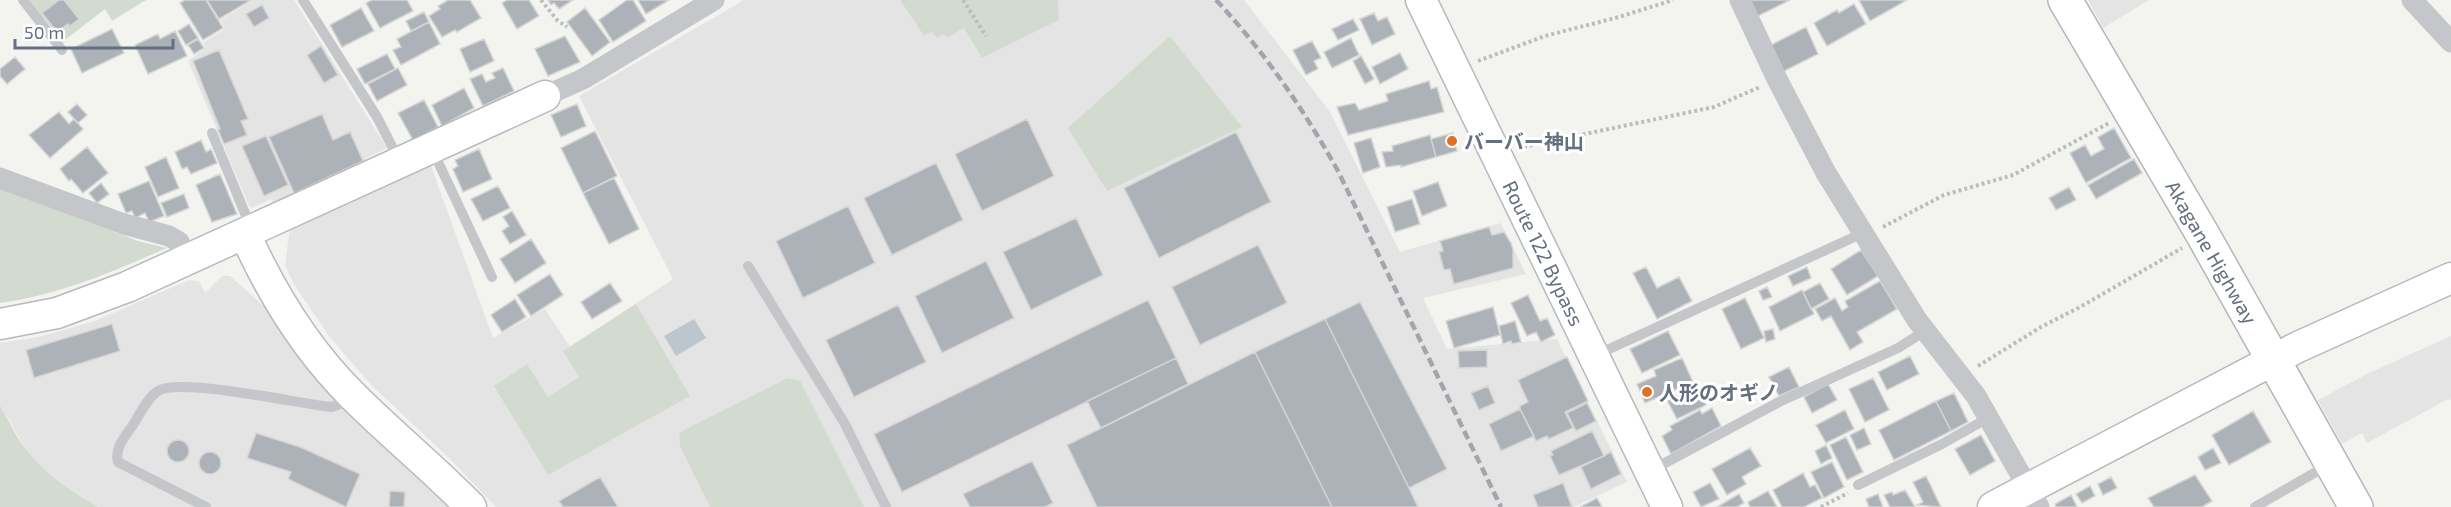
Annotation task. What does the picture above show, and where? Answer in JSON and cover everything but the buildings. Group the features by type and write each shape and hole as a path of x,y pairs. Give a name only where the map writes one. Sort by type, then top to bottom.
{"highway":[{"name":"Akagane Highway","path":"2065,0 2274,360 2356,507"}],"street":[{"path":"1740,0 1812,147 1925,331 1962,376 2033,498"},
{"path":"2412,0 2451,42"},
{"name":"Route 122 Bypass","path":"1426,2 1667,507"},
{"path":"0,324 82,305 249,233 583,78 702,3"},
{"path":"0,177 124,224 169,236 179,242 188,260"},
{"path":"249,233 268,282 297,330 325,365 354,398 443,478 471,507"},
{"path":"1993,507 2033,498 2274,360 2451,278"}],"lane":[{"path":"23,0 62,50"},
{"path":"303,0 377,117 401,163"},
{"path":"212,134 249,233"},
{"path":"432,148 492,277"},
{"path":"1594,356 1863,233"},
{"path":"748,266 845,424 886,507"},
{"path":"1650,471 1779,402 1898,348 1925,331"},
{"path":"206,507 118,462 117,450 156,392 165,387 192,387 332,407 354,398"},
{"path":"1858,485 1942,444 1988,418"},
{"path":"2255,507 2331,463"}],"path":[{"path":"541,0 557,20 567,27"},
{"path":"963,0 986,36"},
{"path":"1474,62 1545,36 1673,0"},
{"path":"1518,148 1714,107 1777,79"},
{"path":"1863,233 1873,232 1944,195 2013,175 2115,120"},
{"path":"1962,376 2041,327 2188,245"},
{"path":"1821,507 1852,492 1858,485"}],"shaded area":[{"path":"29,0 146,0 112,21 105,9 64,43"},
{"path":"253,0 294,0 387,148 366,158 366,163 274,204 271,199 252,208 249,206 188,61 206,48 203,43 225,29 221,20"},
{"path":"744,0 900,0 924,36 932,32 945,34 947,38 964,28 1059,20 1058,0 1244,0 1330,112 1400,252 1501,223 1526,274 1423,298 1447,349 1557,339 1627,482 1574,507 496,507 447,456 371,385 329,336 293,283 285,265 290,228 430,163 493,338 545,309 570,347 673,279 579,96"},
{"path":"900,0 1058,0 1059,20 982,58 964,28 947,38 944,34 937,38 932,32 924,36"},
{"path":"2088,0 2149,0 2103,28"},
{"path":"1170,36 1242,127 1107,191 1068,128"},
{"path":"0,187 138,241 167,248 106,274 64,288 0,303"},
{"path":"222,276 230,276 275,316 454,507 98,507 61,484 42,468 27,451 0,405 0,343 38,337 92,322 189,280 199,281 205,293"},
{"path":"636,304 690,396 548,475 494,386 527,364 548,397 579,377 563,351"},
{"path":"694,319 706,338 676,356 664,336"},
{"path":"2451,336 2451,400 2448,399 2367,443 2362,433 2342,444 2318,400 2369,373"},
{"path":"788,378 800,381 864,507 710,507 680,446 679,435 682,431"},
{"path":"0,405 21,442 36,462 61,483 98,507 0,507"}],"railway":[{"path":"1216,0 1251,40 1282,82 1338,171 1501,507"}],"place":[{"name":"バーバー神山","path":"1452,141"},
{"name":"人形のオギノ","path":"1647,392"}]}
